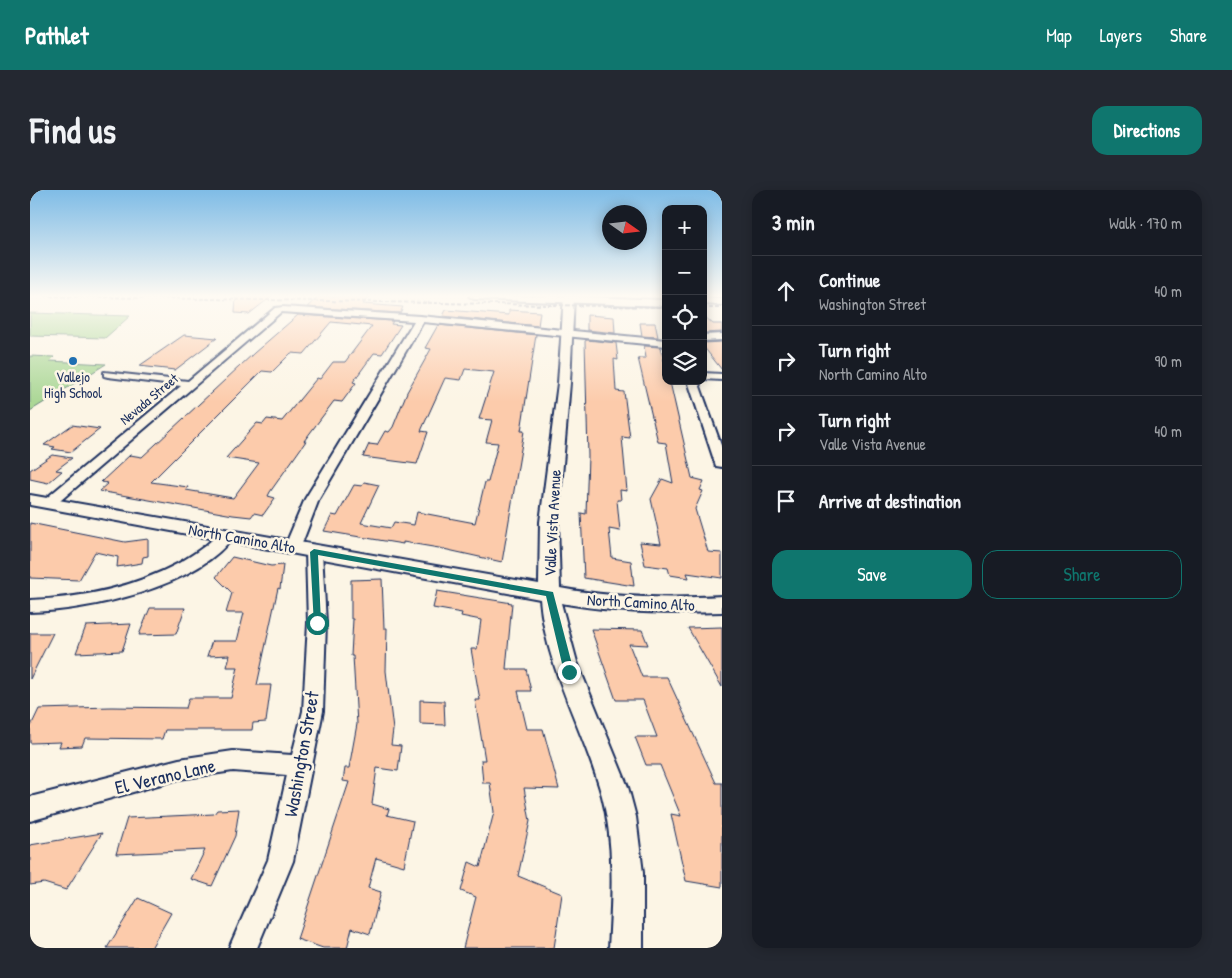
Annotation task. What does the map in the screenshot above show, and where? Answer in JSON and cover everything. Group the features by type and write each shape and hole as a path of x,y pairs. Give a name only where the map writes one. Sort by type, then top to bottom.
{"street":[{"name":"Nevada Street","path":"39,501 190,384 254,331"},
{"name":"Washington Street","path":"243,948 280,861 313,710 317,623 304,549 312,499 413,331"},
{"name":"Nevada Street","path":"548,331 662,343"},
{"name":"Valle Vista Avenue","path":"565,333 565,380 552,494 547,563 551,607 569,672 617,797 626,837 629,890 626,948"},
{"path":"707,338 722,337"},
{"path":"108,374 190,384"},
{"path":"707,376 722,377"},
{"path":"694,385 721,463"},
{"path":"708,428 722,430"},
{"name":"North Camino Alto","path":"39,501 550,594 605,602 673,606 722,604"},
{"path":"30,606 86,602 134,590 196,560 219,543 226,535"},
{"name":"El Verano Lane","path":"30,809 179,769 233,761 302,766"}],"green space":[{"path":"30,331 113,331 105,338 30,336"},
{"path":"30,356 54,357 50,361 106,364 30,411"}],"building":[{"path":"279,331 323,331 304,354 291,353 272,372 262,371 151,482 188,487 186,490 233,498 259,463 226,458 257,423 263,424 267,419 282,421 317,378 320,379 333,362 345,362 368,331 397,331 382,354 374,353 353,382 356,383 342,402 334,401 304,441 306,441 270,492 268,496 275,498 263,515 254,513 251,517 233,515 99,491 108,483 101,482 130,455 142,457"},
{"path":"434,331 500,331 536,335 521,431 524,431 502,562 439,548 324,531 332,515 337,516 354,485 362,486 364,482 379,485 361,523 391,528 394,522 414,525 417,512 475,523 485,482 488,482 498,443 486,442 492,420 479,419 494,372 465,369 461,380 445,378 421,431 428,432 417,464 363,457 369,444 377,445 385,431 389,432 393,427 407,392 431,349 425,348"},
{"path":"641,331 657,331 658,337 642,336"},
{"path":"184,335 217,338 175,370 139,366"},
{"path":"585,341 616,343 618,360 614,359 616,391 624,392 630,438 622,437 627,491 620,490 621,500 617,500 620,531 609,529 612,558 631,561 634,586 584,578 581,513 586,514 588,456"},
{"path":"722,342 722,370 707,351 707,343"},
{"path":"644,346 660,347 662,354 662,385 671,385 692,478 704,481 700,490 703,491 695,509 708,552 722,553 722,578 687,573 689,578 670,575 668,568 645,565 640,542 661,544 651,499 662,479 673,483 666,443 658,442 638,358 646,358"},
{"path":"72,425 100,429 71,452 52,449 55,447 44,445"},
{"path":"52,455 72,458 56,470 62,471 48,483 30,479 30,470"},
{"path":"30,523 125,542 148,539 148,556 143,557 142,563 117,567 118,557 95,552 79,580 30,578"},
{"path":"232,557 271,566 283,565 280,589 278,588 257,685 271,685 266,722 253,723 252,730 165,730 162,739 85,738 82,746 59,747 61,742 30,743 30,728 39,709 111,707 186,708 189,698 231,698 238,667 227,667 230,655 207,656 212,641 237,641 244,613 226,613 232,593 216,577"},
{"path":"382,579 384,628 387,628 386,671 393,730 391,745 401,746 398,771 377,768 372,804 389,809 387,815 413,821 404,866 376,858 368,888 381,892 370,934 352,928 347,948 323,948 297,939 349,782 343,781 345,768 349,768 357,724 353,656 351,656 353,619 351,619 351,580"},
{"path":"437,591 512,603 506,669 526,669 531,691 518,691 527,729 543,729 559,789 524,788 530,821 518,876 562,894 554,948 463,948 476,897 461,891 469,862 480,867 494,812 490,783 483,783 481,760 485,760 475,700 480,700 471,649 477,649 481,620 461,616 462,613 433,608"},
{"path":"150,608 185,608 176,634 139,635"},
{"path":"131,624 122,651 76,653 86,626"},
{"path":"722,627 722,687 688,628"},
{"path":"591,629 642,630 648,645 629,644 642,677 667,677 716,783 722,783 722,887 686,881 671,814 681,816 660,765 646,765 635,737 657,737 643,700 616,700"},
{"path":"30,633 53,633 30,679"},
{"path":"420,700 444,701 445,725 420,724"},
{"path":"239,809 235,836 212,886 191,879 205,850 116,854 127,818 214,814 217,810"},
{"path":"102,833 66,890 44,883 30,885 30,845"},
{"path":"138,898 171,913 151,948 107,948"}],"place":[{"name":"Vallejo High School","path":"73,361"}],"route":[{"path":"317,623 314,552 550,594 551,607 569,672"}]}
